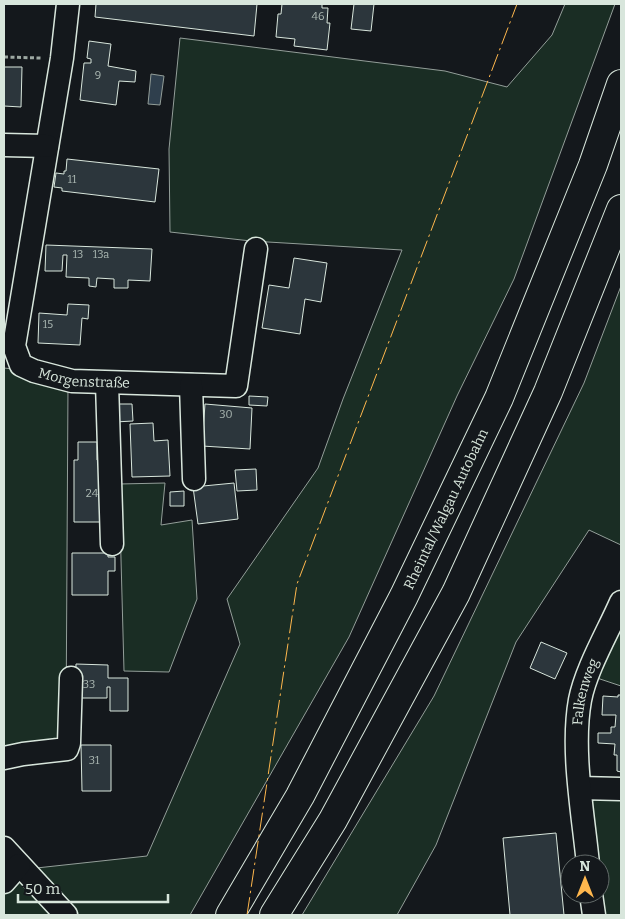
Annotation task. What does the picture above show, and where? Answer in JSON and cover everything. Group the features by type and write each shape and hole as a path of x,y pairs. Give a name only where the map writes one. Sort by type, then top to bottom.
{"highway":[{"name":"Rheintal/Walgau Autobahn","path":"230,915 300,796 404,596 499,398 593,166 621,84"},
{"path":"274,915 333,820 456,593 548,392 621,209"}],"street":[{"name":"Morgenstraße","path":"68,4 62,58 11,360 34,371 72,381 236,386 256,249"},
{"path":"4,145 47,146"},
{"path":"107,383 112,544"},
{"path":"191,385 194,479"},
{"name":"Falkenweg","path":"587,854 580,788 577,721 586,680 621,602"},
{"path":"4,758 67,749 69,743 71,678"},
{"path":"580,788 621,789"},
{"path":"4,848 66,915"},
{"path":"4,882 19,865"}],"path":[{"path":"4,57 62,58"}],"green space":[{"path":"565,4 615,4 514,279 457,396 349,637 190,915 4,915 4,854 18,870 147,856 240,644 227,599 318,468 402,250 251,241 170,232 169,149 180,38 445,71 507,87 552,35"},
{"path":"621,286 621,545 589,530 516,642 436,845 397,915 302,915 434,696 584,383"},
{"path":"4,368 23,370 68,385 66,729 63,739 4,752"},
{"path":"165,483 161,525 192,520 197,599 169,672 124,671 119,484"},
{"path":"621,620 621,686 597,678"},
{"path":"598,796 621,796 621,915 601,915 601,904 610,904 610,854 595,854 592,802"}],"water":[{"path":"151,74 164,76 160,105 148,104"}],"building":[{"path":"96,4 257,4 254,36 95,17"},
{"path":"282,4 322,4 322,8 328,8 327,23 330,23 327,50 294,46 295,39 276,37 278,14 281,14"},
{"path":"354,4 374,4 371,31 351,29"},
{"path":"89,41 111,44 108,66 136,71 135,82 119,81 116,105 80,100 84,63 91,63 91,59 87,58"},
{"path":"4,67 22,67 21,107 4,106"},
{"path":"67,159 159,169 155,202 62,191 62,188 54,187 56,173 64,174"},
{"path":"46,245 152,249 150,281 128,280 128,288 114,288 114,279 97,278 96,287 89,286 89,278 66,277 67,255 63,255 62,271 45,271"},
{"path":"294,258 327,263 321,302 305,299 300,334 262,328 269,285 289,288"},
{"path":"68,304 89,305 88,319 82,318 80,345 38,343 39,313 67,315"},
{"path":"249,396 268,397 267,406 249,405"},
{"path":"115,404 132,404 133,421 115,422"},
{"path":"205,404 252,408 250,449 202,446"},
{"path":"153,423 154,441 168,440 170,476 132,477 130,424"},
{"path":"78,442 97,442 97,460 102,460 103,522 74,522 74,460 78,460"},
{"path":"256,469 257,490 237,491 235,470"},
{"path":"234,483 238,519 198,524 193,487"},
{"path":"184,491 184,506 170,506 170,492"},
{"path":"72,553 108,553 108,557 115,557 115,571 108,571 108,595 72,595"},
{"path":"541,642 567,653 555,679 530,668"},
{"path":"76,664 108,665 108,678 128,678 128,711 110,711 110,687 107,687 107,698 75,698"},
{"path":"618,695 621,695 621,772 617,771 617,755 614,755 615,744 598,743 598,733 611,733 611,727 615,727 616,715 602,715 603,696 618,697"},
{"path":"81,745 111,745 111,791 82,791"},
{"path":"556,833 560,874 560,904 563,904 564,915 510,915 503,838"}],"power":[{"path":"247,915 297,584 517,4"}]}
